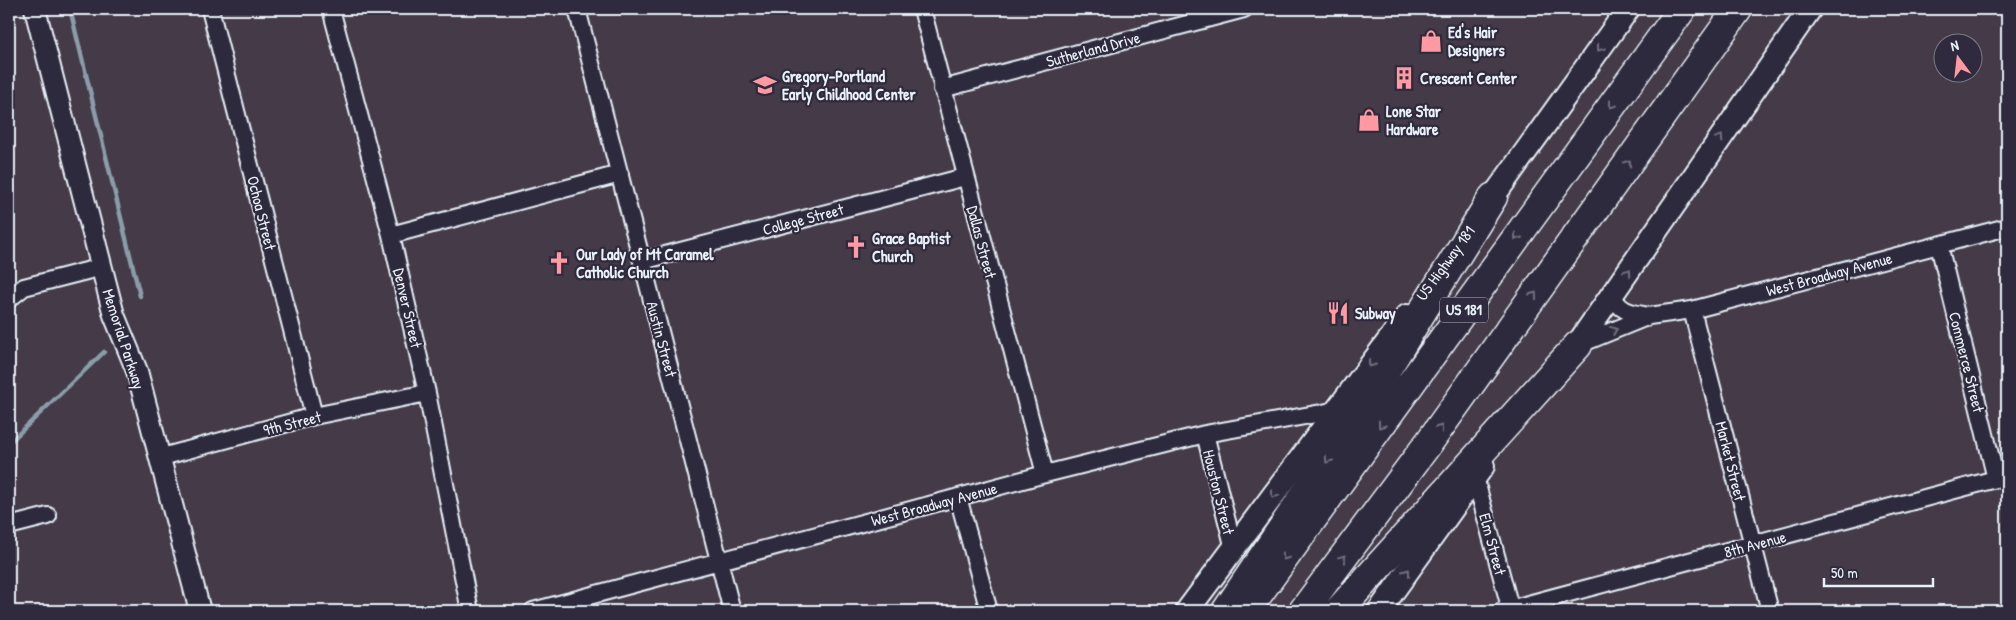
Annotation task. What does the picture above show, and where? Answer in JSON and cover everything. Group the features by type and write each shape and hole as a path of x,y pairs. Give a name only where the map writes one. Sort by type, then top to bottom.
{"highway":[{"name":"US 181","path":"1246,611 1682,9"},
{"name":"US 181","path":"1303,611 1430,441 1738,9"},
{"path":"1226,611 1354,422 1494,196"},
{"path":"1338,611 1578,344"}],"main road":[{"name":"US Highway 181","path":"1187,611 1338,410 1628,9"},
{"path":"1378,611 1475,477 1578,344 1810,9"}],"street":[{"name":"Memorial Parkway","path":"35,9 114,316 137,371 158,458 200,611"},
{"name":"Ochoa Street","path":"210,9 314,416"},
{"name":"Denver Street","path":"331,9 391,235 427,393 470,611"},
{"name":"Austin Street","path":"577,9 732,611"},
{"name":"Dallas Street","path":"922,9 964,176 1045,474"},
{"name":"Sutherland Drive","path":"942,89 1244,9"},
{"path":"391,235 620,174"},
{"name":"College Street","path":"642,261 964,176"},
{"name":"West Broadway Avenue","path":"1578,344 1649,316 1692,310 2007,227"},
{"name":"Commerce Street","path":"1939,245 2001,477"},
{"path":"9,299 24,287 102,268"},
{"name":"West Broadway Avenue","path":"1612,295 1616,305 1626,312 1649,316"},
{"name":"Market Street","path":"1692,310 1770,611"},
{"name":"9th Street","path":"158,458 314,416 427,393"},
{"name":"West Broadway Avenue","path":"532,611 1045,474 1204,434 1338,410"},
{"name":"Houston Street","path":"1204,434 1234,549"},
{"name":"Elm Street","path":"1475,477 1508,610"},
{"name":"8th Avenue","path":"1508,610 2001,477"},
{"path":"958,497 989,611"},
{"path":"9,526 48,516"}],"waterway":[{"path":"70,9 140,296"},
{"path":"9,443 104,352"}],"place":[{"name":"Ed's Hair Designers","path":"1431,41"},
{"name":"Crescent Center","path":"1404,78"},
{"name":"Gregory-Portland Early Childhood Center","path":"765,85"},
{"name":"Lone Star Hardware","path":"1369,120"},
{"name":"Grace Baptist Church","path":"856,247"},
{"name":"Our Lady of Mt Caramel Catholic Church","path":"559,263"},
{"name":"Subway","path":"1338,313"}]}
